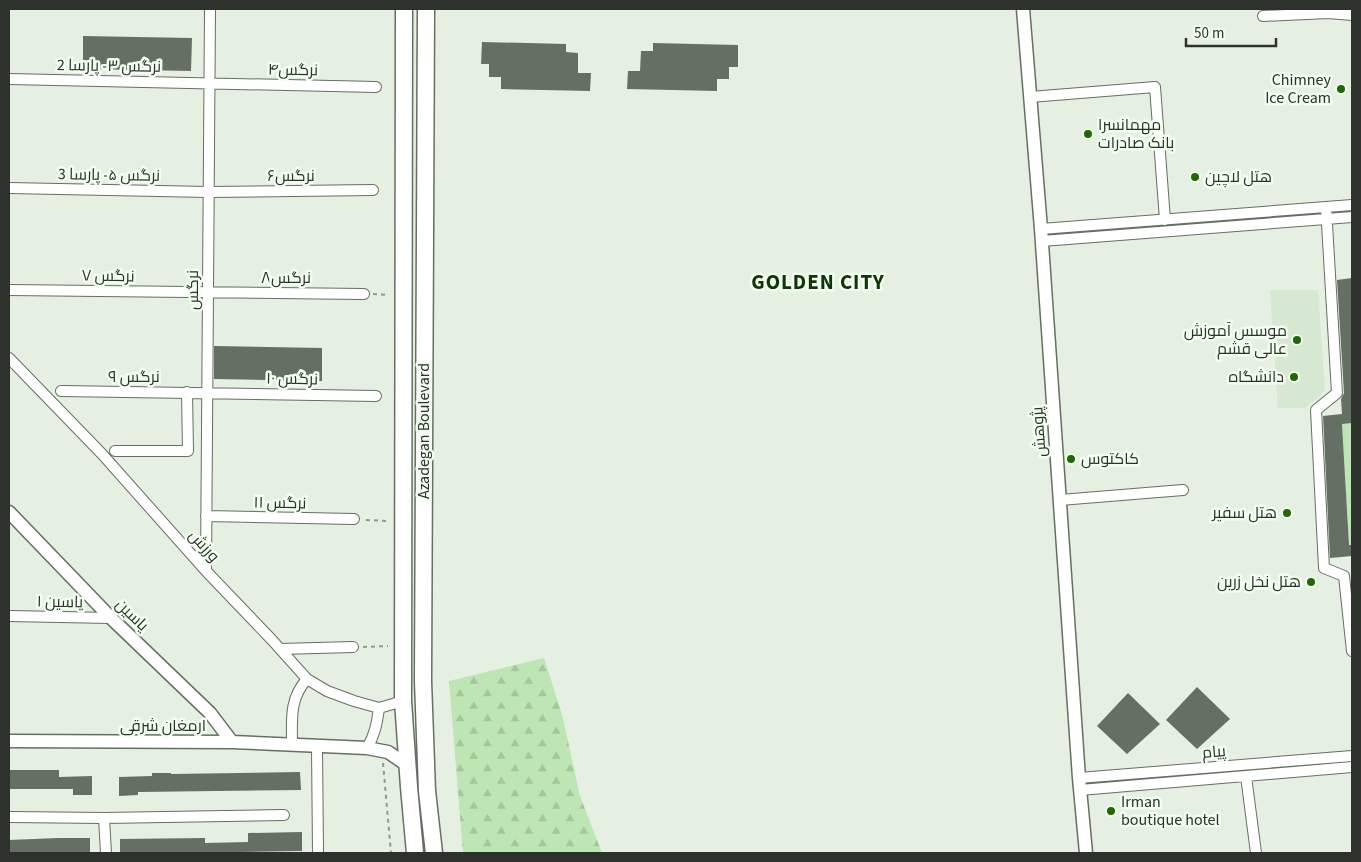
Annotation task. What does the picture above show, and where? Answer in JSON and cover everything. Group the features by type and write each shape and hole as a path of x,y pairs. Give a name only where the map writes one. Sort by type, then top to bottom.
{"main road":[{"name":"Azadegan Boulevard","path":"404,9 403,701 415,853"},
{"name":"Azadegan Boulevard","path":"426,9 423,681 427,791 434,853"},
{"path":"404,125 425,125"}],"street":[{"name":"نرگس","path":"206,571 210,9"},
{"name":"پژوهش","path":"1023,9 1086,853"},
{"path":"1263,16 1328,13 1352,15"},
{"name":"نرگس ۳- پارسا 2","path":"9,79 209,83"},
{"name":"نرگس۴","path":"209,83 376,87"},
{"path":"1030,97 1155,87 1164,220"},
{"name":"نرگس ۵- پارسا 3","path":"9,188 208,192"},
{"name":"نرگس۶","path":"208,192 373,190"},
{"path":"1041,235 1164,220 1352,205"},
{"path":"1326,207 1337,393 1316,410 1324,568 1344,576 1352,651"},
{"path":"1041,235 1352,217"},
{"name":"نرگس ۷","path":"9,290 208,293"},
{"name":"نرگس۸","path":"208,293 364,294"},
{"name":"ورزش","path":"9,358 102,454 206,571 307,679 327,691 379,708"},
{"name":"نرگس ۹","path":"61,392 207,393"},
{"path":"115,451 188,452 187,392"},
{"name":"نرگس ۱۰","path":"207,393 376,396"},
{"path":"1060,500 1183,490"},
{"name":"یاسین","path":"9,512 111,618 210,713 232,742"},
{"name":"نرگس ۱۱","path":"206,516 354,519"},
{"name":"یاسین ۱","path":"9,616 111,618"},
{"path":"280,649 353,647"},
{"path":"292,745 292,710 296,695 307,679"},
{"path":"367,748 377,726 379,708 403,701"},
{"name":"ارمغان شرقی","path":"9,741 232,742 367,748 388,752 407,765"},
{"path":"317,746 318,853"},
{"name":"پیام","path":"1080,784 1352,756"},
{"name":"پیام","path":"1080,784 1246,776 1352,767"},
{"path":"1246,776 1256,853"},
{"path":"9,817 284,816"},
{"path":"104,818 106,853"}],"path":[{"path":"364,294 404,296"},
{"path":"354,519 403,522"},
{"path":"353,647 403,646"},
{"path":"382,751 390,853"}],"shaded area":[{"name":"موسس آموزش عالی قشم","path":"1270,290 1318,290 1325,391 1305,408 1278,408"}],"green space":[{"path":"1352,423 1352,545 1349,545 1342,424"},
{"path":"544,658 563,718 580,796 602,853 463,853 449,681"}],"building":[{"path":"83,36 192,38 191,71 83,69"},
{"path":"482,42 566,44 566,52 578,53 578,73 591,73 590,91 501,89 501,77 489,77 489,64 481,64"},
{"path":"653,43 738,45 738,67 729,67 729,79 717,79 717,91 627,89 628,71 640,71 641,51 653,51"},
{"path":"1352,278 1352,423 1342,424 1349,545 1352,545 1352,556 1330,558 1323,416 1342,414 1341,399 1344,393 1337,280"},
{"path":"214,346 322,348 322,381 214,379"},
{"path":"1197,687 1230,719 1197,749 1166,720"},
{"path":"1128,693 1160,724 1127,754 1097,726"},
{"path":"9,770 59,770 59,777 92,776 92,795 73,795 73,789 9,789"},
{"path":"300,772 301,790 138,792 138,795 119,796 119,777 152,776 152,773"},
{"path":"302,832 302,851 120,853 120,839 205,838 205,843 248,842 248,833"},
{"path":"90,838 90,853 9,853 9,840"}],"place":[{"name":"Chimney Ice Cream","path":"1341,89"},
{"name":"مهمانسرا بانک صادرات","path":"1088,134"},
{"name":"هتل لاچین","path":"1195,177"},
{"name":"موسس آموزش عالی قشم","path":"1297,340"},
{"name":"دانشگاه","path":"1294,377"},
{"name":"کاکتوس","path":"1071,459"},
{"name":"هتل سفیر","path":"1287,513"},
{"name":"هتل نخل زرین","path":"1311,582"},
{"name":"Irman boutique hotel","path":"1111,811"}],"district":[{"name":"GOLDEN CITY","path":"818,282"}]}
